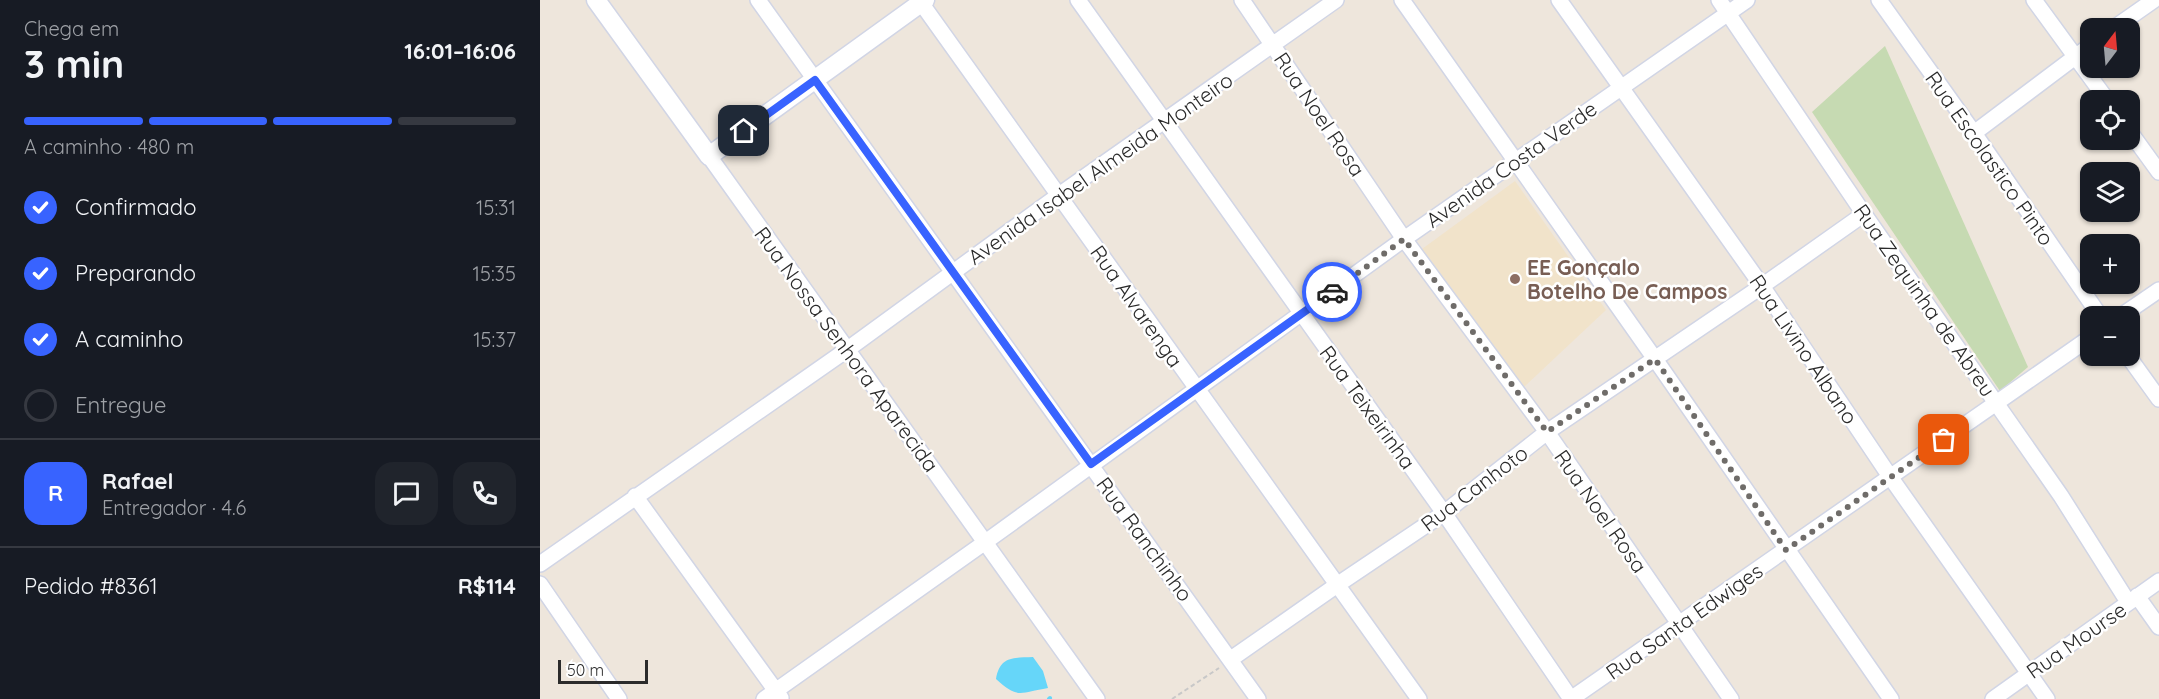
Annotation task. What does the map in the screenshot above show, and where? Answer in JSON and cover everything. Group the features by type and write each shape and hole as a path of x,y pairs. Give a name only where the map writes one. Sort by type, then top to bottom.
{"street":[{"name":"Rua Nossa Senhora Aparecida","path":"596,0 1098,699"},
{"name":"Rua Ranchinho","path":"758,0 1232,659 1258,699"},
{"name":"Rua Teixeirinha","path":"1078,0 1444,513 1571,699"},
{"name":"Rua Noel Rosa","path":"1242,0 1404,239 1547,432 1731,699"},
{"name":"Avenida Isabel Almeida Monteiro","path":"540,564 848,349 1059,195 1336,0"},
{"path":"1402,0 1655,359 1890,699"},
{"name":"Rua Livino Albano","path":"1559,0 1762,286 1891,478 2048,699"},
{"name":"Rua Zequinha de Abreu","path":"1719,0 1864,214 2133,599 2159,627"},
{"name":"Avenida Costa Verde","path":"774,696 1404,239 1748,0"},
{"name":"Rua Escolastico Pinto","path":"1879,0 2093,306"},
{"path":"2034,0 2100,90"},
{"path":"2128,18 2154,0"},
{"path":"709,156 922,1"},
{"name":"Rua Alvarenga","path":"922,1 1196,389 1419,699"},
{"path":"1974,133 2080,53"},
{"path":"2140,146 2159,172"},
{"name":"Rua Canhoto","path":"1232,659 1444,513 1547,432 1864,214"},
{"path":"2136,306 2159,290"},
{"name":"Rua Santa Edwiges","path":"1571,699 2080,345"},
{"path":"2135,366 2159,399"},
{"path":"635,496 774,696"},
{"name":"Rua Mourse","path":"1993,699 2159,581"},
{"path":"540,584 619,699"}],"path":[{"path":"1172,699 1232,659"}],"shaded area":[{"name":"EE Gonçalo Botelho De Campos","path":"1515,181 1606,310 1524,387 1422,249"}],"green space":[{"path":"1885,46 2028,367 2000,391 1812,112"}],"water":[{"path":"1033,657 1043,671 1048,688 1019,693 1009,690 996,679 1004,662 1014,658"}],"way so far":[{"path":"1332,292 1404,239 1547,432 1655,359 1786,550 1944,440"}],"place":[{"name":"EE Gonçalo Botelho De Campos","path":"1515,279"}],"route":[{"path":"744,131 815,80 1091,464 1332,292"}]}
